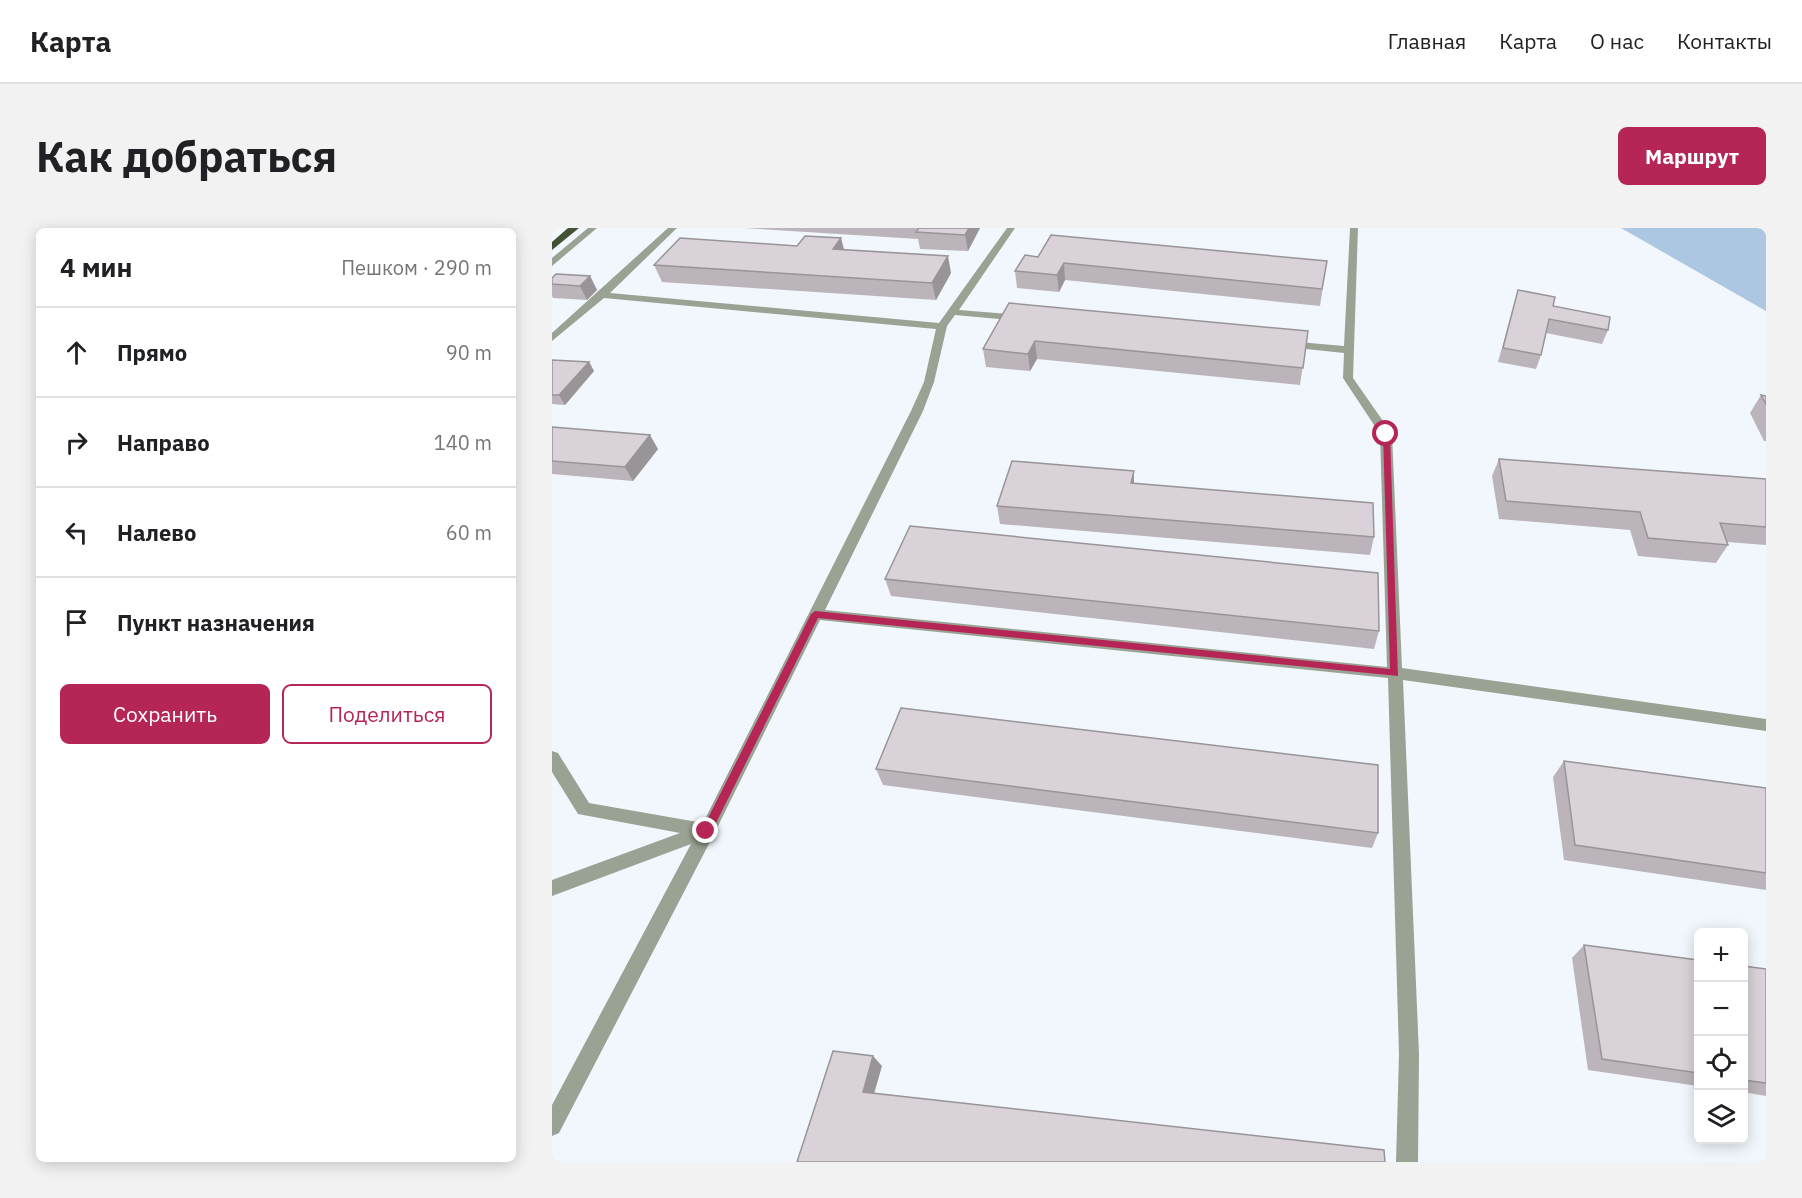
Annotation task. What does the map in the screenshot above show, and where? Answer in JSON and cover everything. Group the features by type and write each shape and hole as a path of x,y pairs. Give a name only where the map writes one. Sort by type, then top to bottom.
{"highway":[{"path":"552,247 574,228"}],"lane":[{"path":"552,263 593,228"},
{"path":"552,338 602,295 673,228"},
{"path":"552,1126 706,831 917,411 929,382 942,326 1011,228"},
{"path":"1354,228 1348,378 1386,434 1409,1054 1407,1162"},
{"path":"602,295 942,326"},
{"path":"952,312 1034,320"},
{"path":"1279,343 1349,350"},
{"path":"815,614 1395,673 1766,725"},
{"path":"552,759 584,809 706,831"},
{"path":"552,888 706,831"}],"shaded area":[{"path":"1621,228 1766,228 1766,311"}],"building":[{"path":"919,228 969,228 965,235 916,232"},
{"path":"1051,235 1327,261 1322,289 1064,263 1057,275 1015,271 1025,255 1038,257"},
{"path":"805,236 841,238 833,249 948,256 932,283 654,265 680,238 797,246"},
{"path":"556,274 590,276 580,286 552,284 552,278"},
{"path":"1518,290 1555,297 1553,306 1610,317 1608,330 1549,319 1541,355 1503,348"},
{"path":"1009,303 1308,331 1303,368 1035,341 1028,354 983,349"},
{"path":"552,360 589,362 559,395 552,395"},
{"path":"552,427 650,435 625,467 552,461"},
{"path":"1499,459 1766,479 1766,527 1720,523 1728,545 1648,538 1640,512 1506,501"},
{"path":"1012,461 1134,471 1131,483 1373,503 1374,537 997,506"},
{"path":"910,526 1378,573 1379,631 885,579"},
{"path":"901,708 1378,765 1378,833 876,769"},
{"path":"1564,761 1766,788 1766,873 1575,845"},
{"path":"1584,945 1694,959 1694,1072 1602,1059"},
{"path":"1748,967 1766,969 1766,1083 1748,1081"},
{"path":"833,1051 873,1056 863,1092 1384,1150 1385,1162 797,1162"}],"route":[{"path":"706,831 815,614 1395,673 1386,434"}]}
